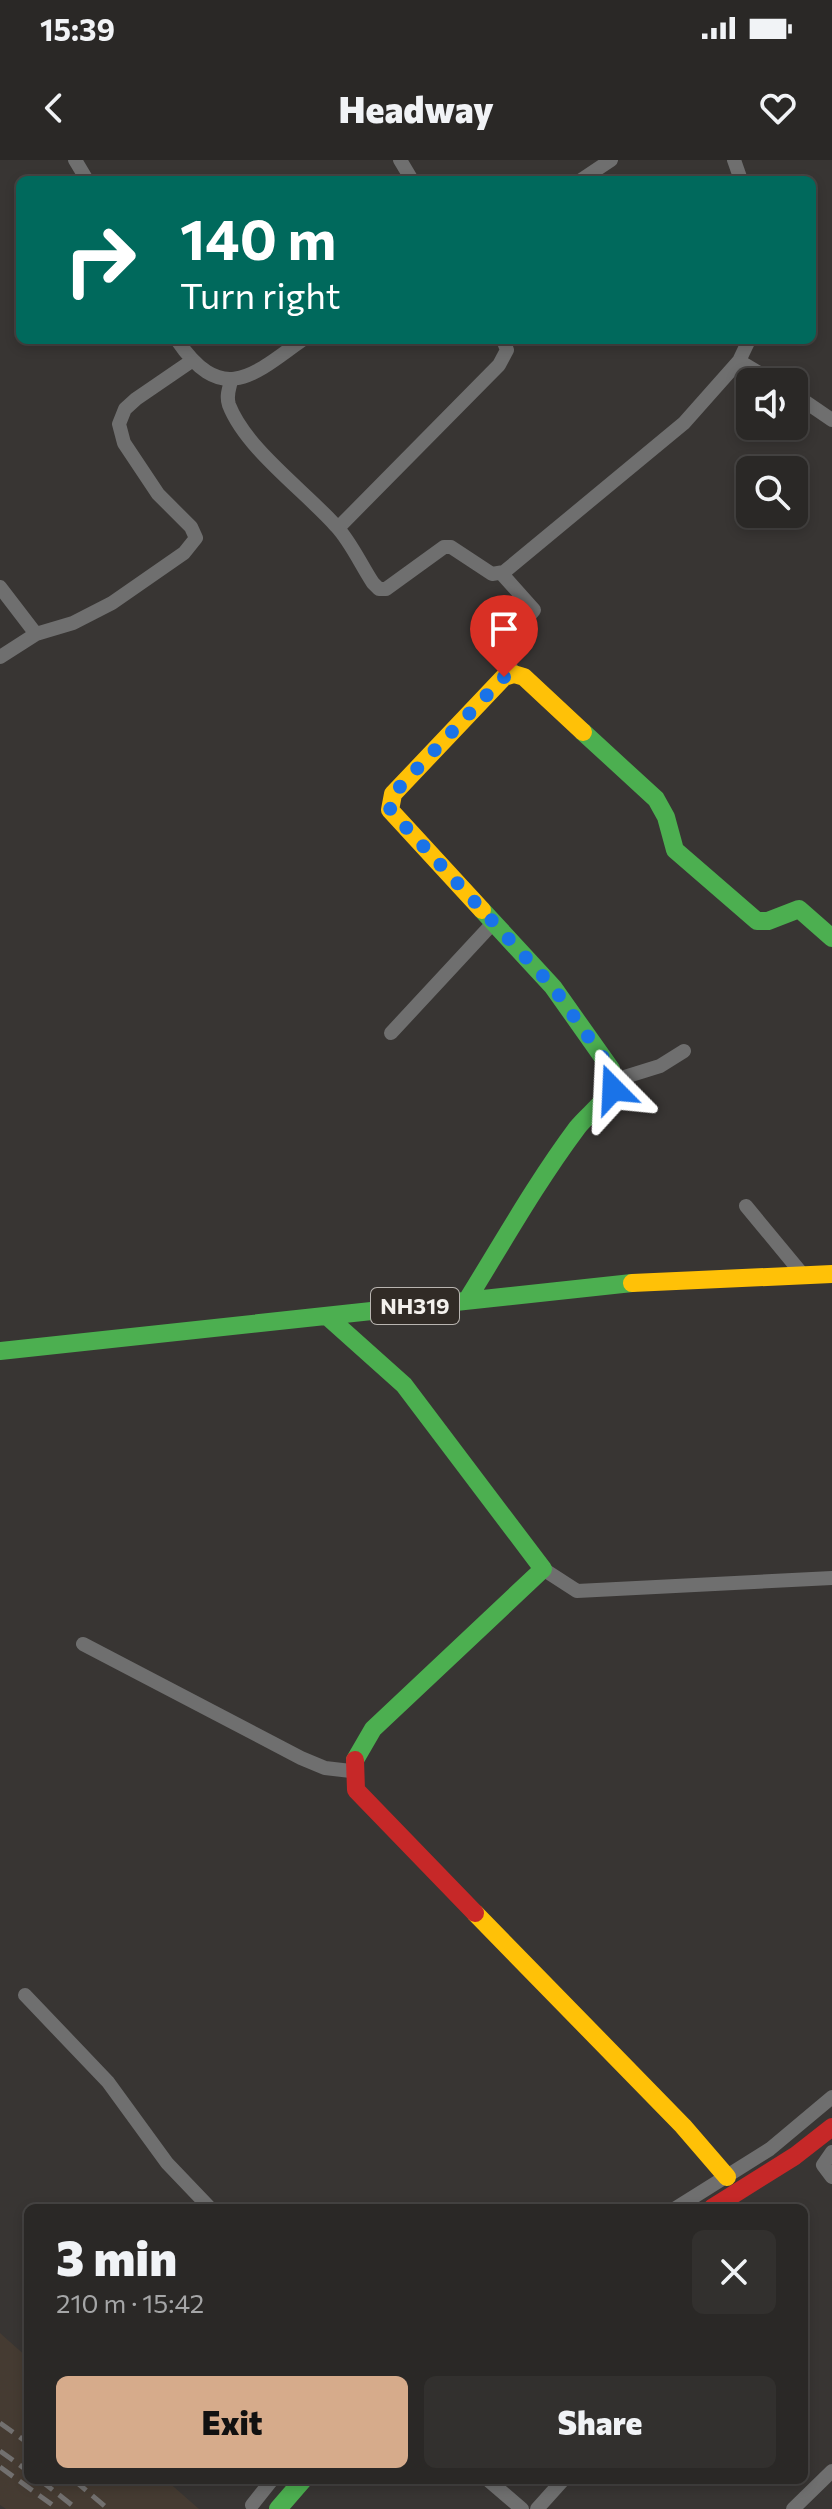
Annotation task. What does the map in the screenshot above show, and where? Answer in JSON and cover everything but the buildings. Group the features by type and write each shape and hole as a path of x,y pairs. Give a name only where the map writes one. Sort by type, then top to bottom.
{"main road":[{"path":"467,1300 526,1209 554,1159 588,1114 613,1089 615,1080 611,1069 553,987 390,810 390,801 504,677 514,674 524,677 656,799 666,817 675,850 757,921 768,922 793,908 799,909 832,938"},
{"name":"NH319","path":"0,1351 630,1283 832,1274"},
{"path":"328,1317 404,1385 543,1569 373,1729 359,1749 351,1771 356,1790 683,2126 727,2177"},
{"path":"718,2204 795,2156 832,2127"},
{"path":"278,2509 300,2484"}],"street":[{"path":"587,176 611,160"},
{"path":"180,344 193,360 213,376 231,381 250,377 296,344"},
{"path":"338,528 499,365 507,350 505,344"},
{"path":"231,381 227,393 229,405 242,428 282,475 338,528 379,589 386,589 444,547 451,547 492,574 501,573 673,433 739,361 747,344"},
{"path":"0,657 36,634 73,623 112,603 184,553 196,538 191,527 158,494 124,443 119,424 125,409 136,399 193,360"},
{"path":"739,361 751,368"},
{"path":"808,404 832,420"},
{"path":"501,573 534,610 502,649 514,674"},
{"path":"0,587 36,634"},
{"path":"391,1033 494,922"},
{"path":"615,1080 660,1066 684,1051"},
{"path":"746,1206 803,1275"},
{"path":"543,1569 577,1591 832,1578"},
{"path":"83,1644 301,1758 325,1768 351,1771"},
{"path":"25,1995 108,2082 167,2163 206,2204"},
{"path":"683,2204 770,2149 832,2097"},
{"path":"832,2152 823,2165 832,2177"},
{"path":"793,2509 832,2471"},
{"path":"252,2505 269,2484"},
{"path":"493,2484 522,2509"},
{"path":"537,2509 559,2484"}],"shaded area":[{"path":"0,2333 24,2354 24,2484 171,2484 199,2509 6,2509 0,2505"}],"railway":[{"path":"0,2423 24,2440"},
{"path":"0,2451 24,2468"},
{"path":"0,2467 58,2509"},
{"path":"45,2484 77,2509"},
{"path":"79,2484 108,2509"}],"traffic: fast":[{"path":"583,732 656,799 666,817 675,850 757,921 768,921 799,909 832,938"},
{"path":"467,1300 562,1149 608,1094 613,1078 611,1069 553,987 482,910"},
{"path":"0,1351 632,1283"},
{"path":"328,1317 404,1385 543,1569 373,1729 355,1760"},
{"path":"278,2509 300,2484"}],"traffic: slow":[{"path":"482,910 390,810 393,794 504,677 514,674 524,677 583,732"},
{"path":"632,1283 832,1274"},
{"path":"475,1913 683,2126 727,2177"}],"traffic: jam":[{"path":"355,1760 356,1790 475,1913"},
{"path":"718,2204 795,2156 832,2127"}],"route":[{"path":"504,677 393,794 390,810 553,987 611,1069 615,1080 613,1089"}]}
